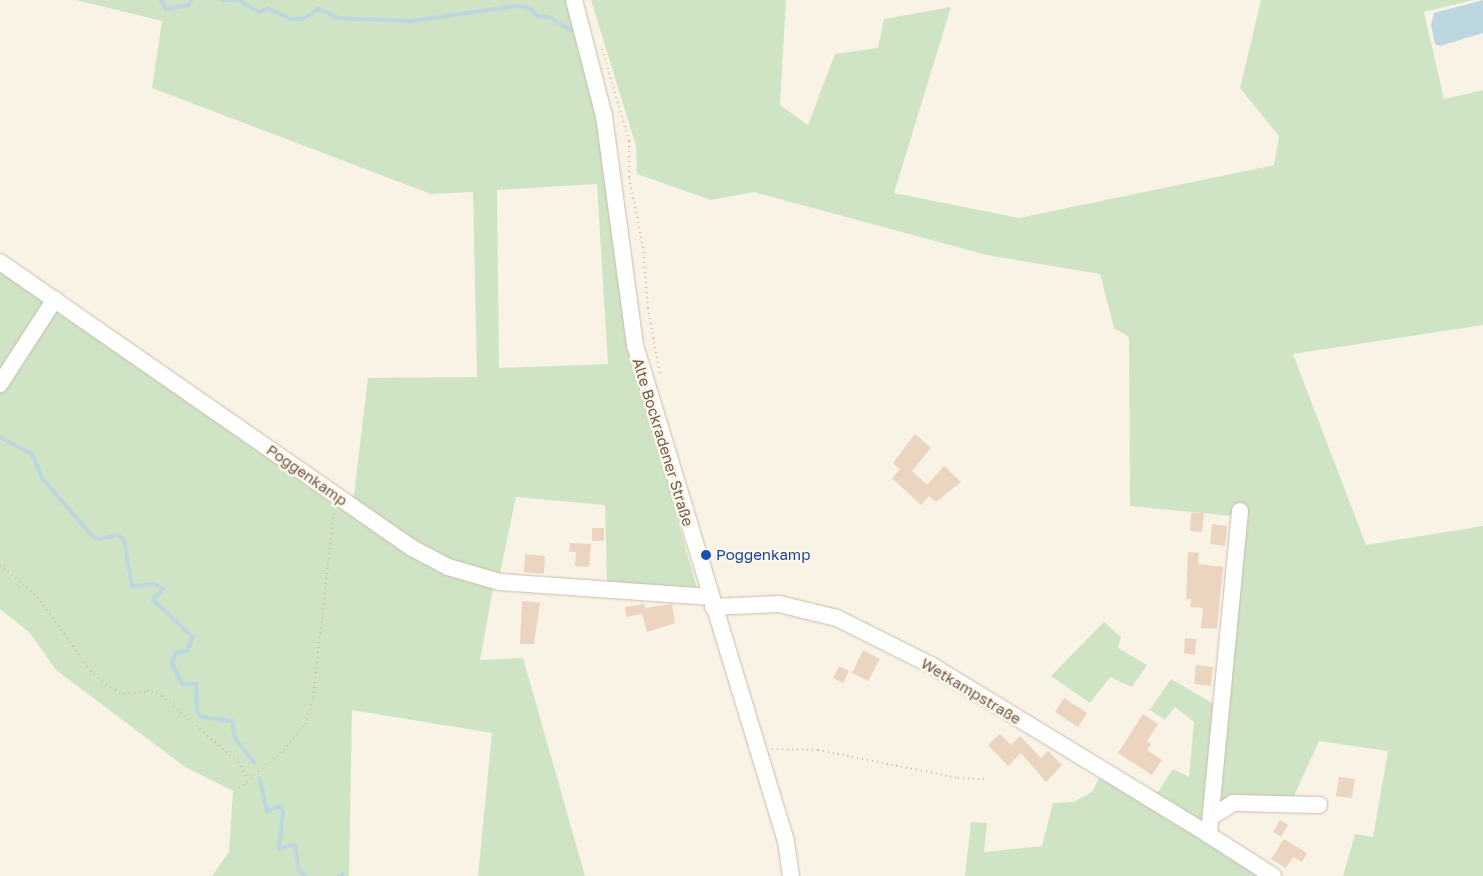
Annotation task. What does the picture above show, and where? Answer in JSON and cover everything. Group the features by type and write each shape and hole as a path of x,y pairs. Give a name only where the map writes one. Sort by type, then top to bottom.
{"street":[{"name":"Alte Bockradener Straße","path":"574,0 604,116 634,345 712,602 768,750 791,876"},
{"name":"Poggenkamp","path":"0,262 412,548 470,575 500,582 712,602"},
{"path":"0,384 55,299"},
{"path":"1209,835 1240,511"},
{"name":"Wetkampstraße","path":"712,602 779,604 838,618 931,665 1274,876"},
{"path":"1211,817 1233,803 1319,805"}],"path":[{"path":"602,48 629,141 629,178 643,247 648,308 662,383"},
{"path":"239,788 295,739 310,710 336,495"},
{"path":"0,565 38,597 90,671 106,685 124,694 147,691 162,696 238,762 248,779"},
{"path":"768,750 818,750 958,778 984,779"}],"green space":[{"path":"76,0 568,0 602,115 630,348 698,592 607,585 605,505 516,497 499,578 447,563 353,503 368,378 477,377 473,192 431,194 152,88 162,21","holes":["597,184 608,364 499,368 497,190"]},
{"path":"591,0 786,0 780,105 808,125 835,54 878,48 884,19 951,7 894,193 1019,218 1274,165 1279,136 1240,88 1261,0 1474,0 1424,12 1444,99 1483,90 1483,325 1293,354 1366,545 1483,526 1483,876 1343,876 1355,834 1373,837 1388,751 1319,741 1294,796 1216,808 1242,517 1130,506 1129,337 1114,328 1100,274 987,255 754,192 711,200 637,174 636,146"},
{"path":"0,266 44,296 45,307 0,377"},
{"path":"62,308 444,570 493,589 480,660 523,658 585,876 478,876 492,733 352,710 349,876 212,876 229,852 233,791 185,767 56,670 30,633 0,609 0,391 52,311"},
{"path":"1104,622 1121,637 1118,648 1147,665 1132,687 1110,677 1090,703 1051,676"},
{"path":"1171,679 1219,707 1207,821 1264,876 965,876 971,822 987,823 984,852 1042,846 1053,803 1074,802 1092,792 1101,774 1150,804 1173,769 1189,777 1194,722 1175,707 1165,720 1150,710"}],"water":[{"path":"1483,0 1483,33 1440,46 1435,44 1431,25 1434,13"}],"building":[{"path":"915,434 931,448 912,471 927,485 944,466 961,482 936,502 929,496 921,505 892,478 900,469 893,463"},
{"path":"1191,513 1204,513 1202,532 1190,531"},
{"path":"1212,524 1227,526 1225,546 1210,544"},
{"path":"592,528 604,528 604,541 592,541"},
{"path":"570,543 591,544 589,567 575,566 576,552 569,552"},
{"path":"1188,552 1199,553 1198,564 1223,567 1217,629 1201,628 1203,608 1190,607 1191,599 1186,599"},
{"path":"525,554 545,556 544,574 524,572"},
{"path":"522,601 540,603 534,644 520,644"},
{"path":"644,604 645,608 672,604 675,623 647,632 642,614 626,617 625,607"},
{"path":"1185,638 1196,639 1195,655 1184,653"},
{"path":"863,650 880,659 868,681 852,673"},
{"path":"1196,665 1213,667 1211,686 1194,684"},
{"path":"839,666 849,671 843,683 833,678"},
{"path":"1064,698 1087,713 1078,727 1055,712"},
{"path":"1143,714 1158,724 1147,741 1151,744 1147,750 1162,760 1152,775 1118,753"},
{"path":"1000,734 1011,745 1020,736 1041,758 1048,751 1062,765 1046,782 1021,753 1008,766 988,745"},
{"path":"1339,777 1355,779 1352,798 1336,796"},
{"path":"1280,820 1288,825 1281,837 1273,832"},
{"path":"1284,839 1307,853 1302,862 1293,857 1286,868 1271,859"}],"waterway":[{"path":"161,0 166,9 189,5 191,0"},
{"path":"223,0 239,0 258,12 269,9 291,19 302,19 319,9 338,18 411,21 517,6 531,9 537,16 549,17 571,30"},
{"path":"0,437 32,454 42,478 92,536 99,539 118,535 124,540 132,586 154,584 163,589 153,600 193,637 187,651 176,653 172,663 183,684 196,684 197,712 202,717 232,721 235,738 254,762"},
{"path":"260,780 267,811 280,806 283,811 279,849 295,844 299,871 306,876"},
{"path":"339,876 343,874"}],"place":[{"name":"Poggenkamp","path":"706,555"}]}
